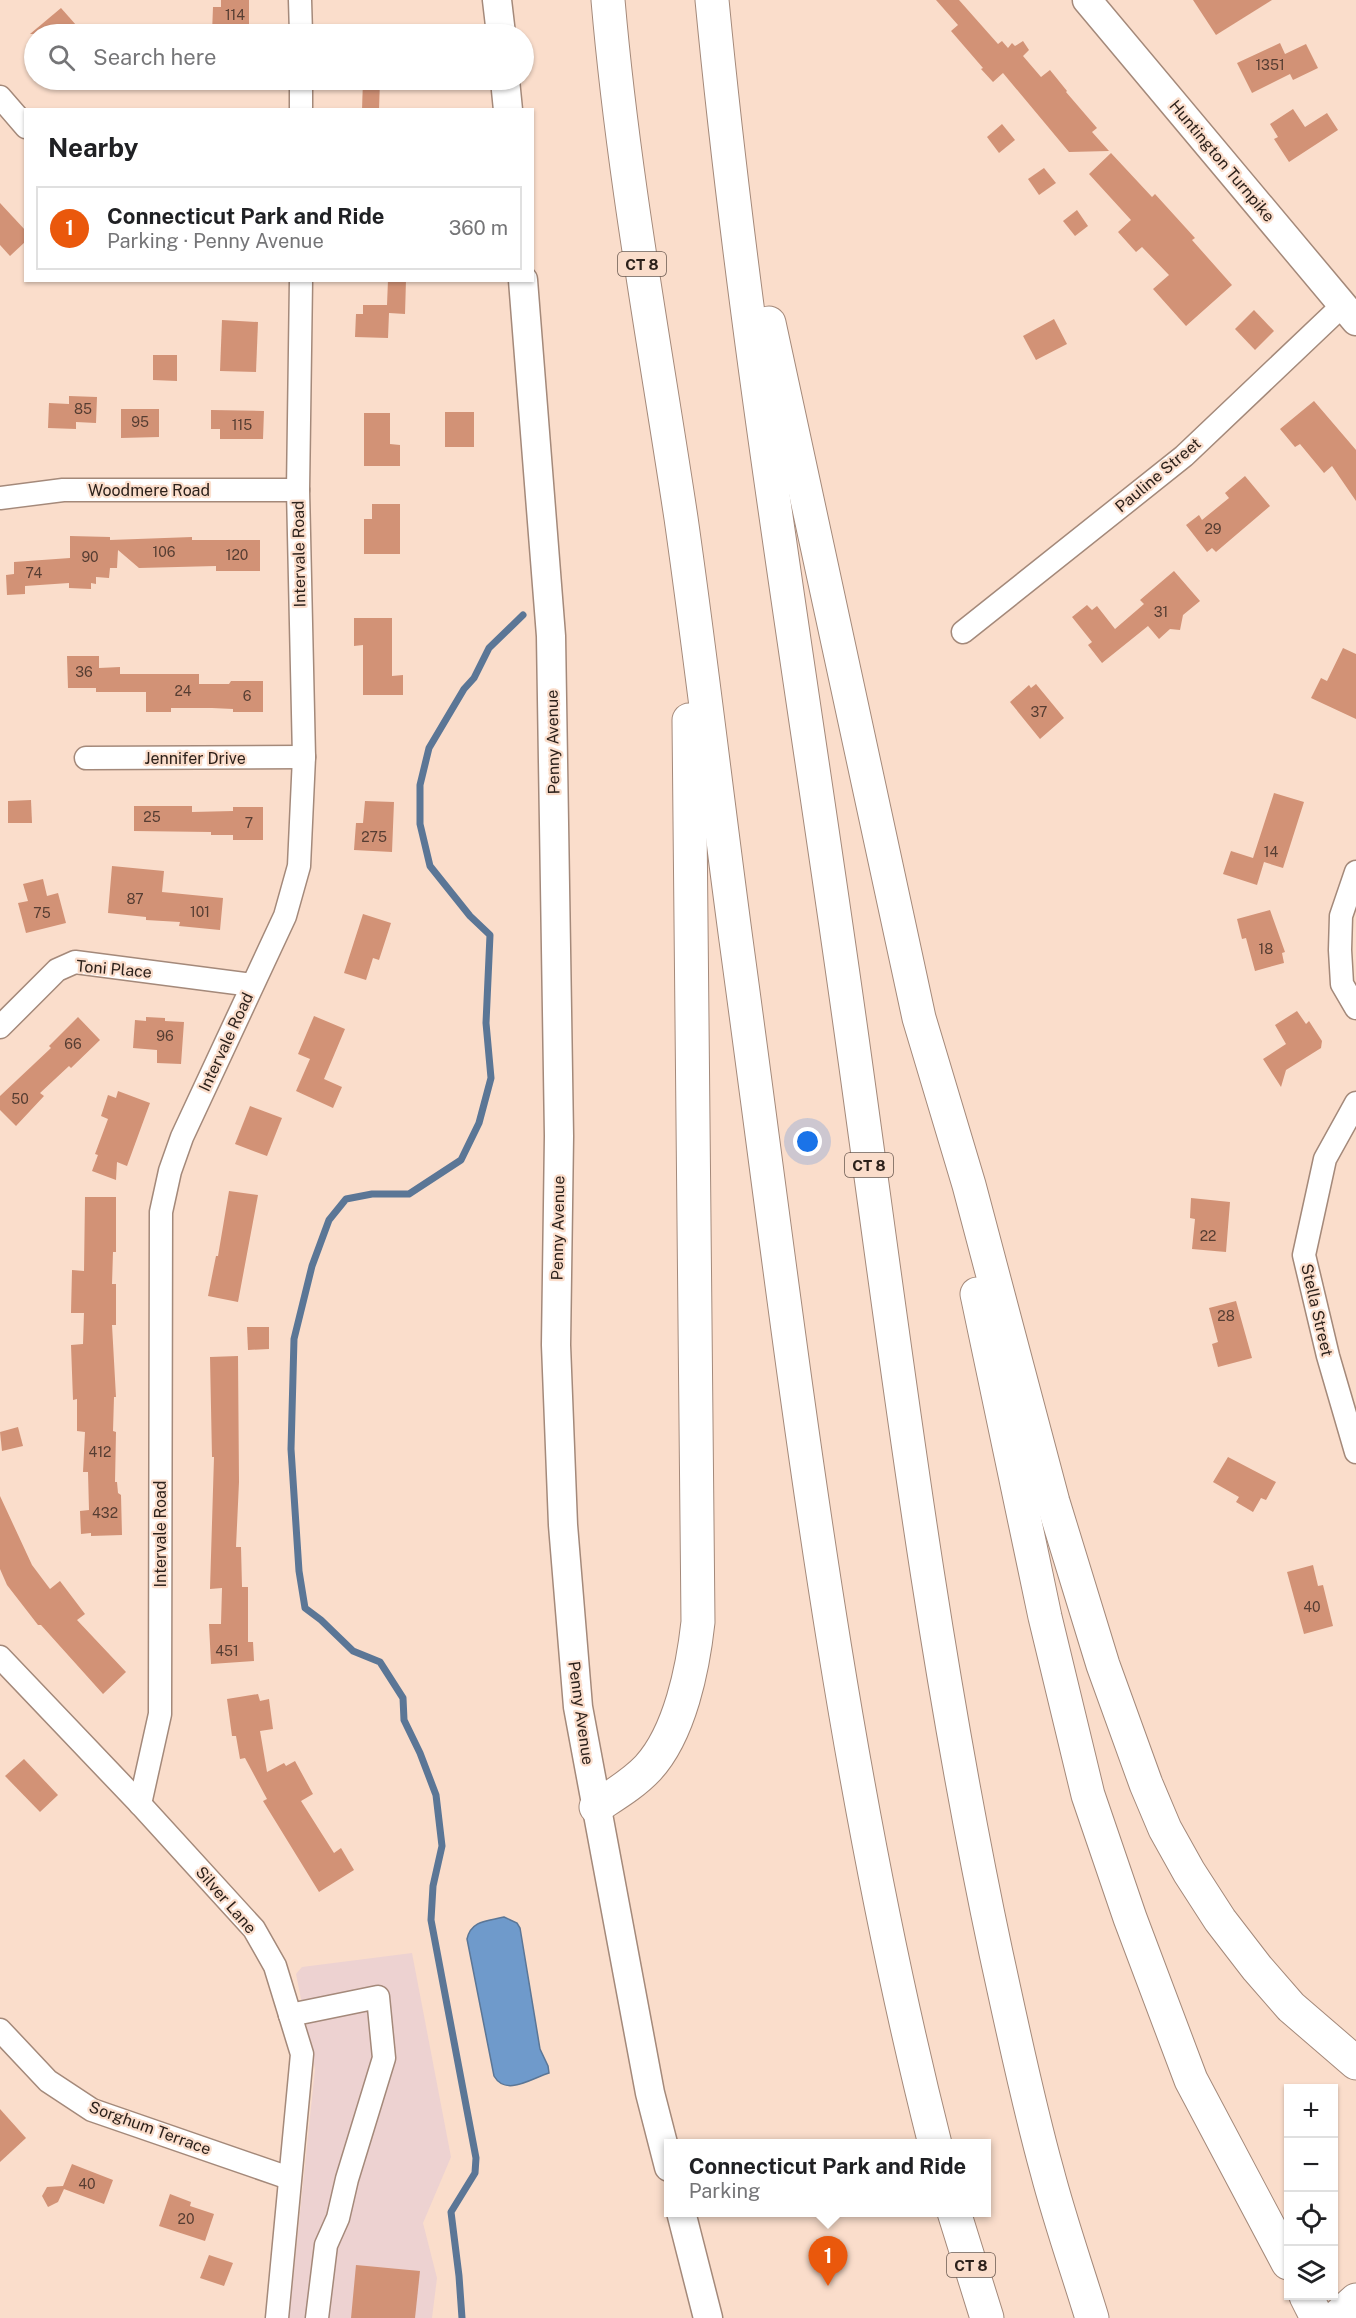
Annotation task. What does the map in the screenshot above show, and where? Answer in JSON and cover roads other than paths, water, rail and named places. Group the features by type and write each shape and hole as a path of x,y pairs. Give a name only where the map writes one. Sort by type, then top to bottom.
{"highway":[{"name":"CT 8","path":"608,0 616,94 681,524 826,1595 865,1826 908,2037 934,2139"},
{"name":"CT 8","path":"712,0 753,350 819,798 931,1599 963,1784 1014,2034 1047,2173 1092,2318"},
{"path":"723,108 1045,1617 1088,1795 1130,1918 1191,2080 1284,2255"},
{"path":"596,1807 639,1778 650,1767 665,1743 682,1700 696,1642 698,1614 689,721 677,621 681,524"},
{"path":"919,1018 969,1185 1053,1502 1103,1665 1146,1784 1165,1829 1220,1920 1291,2007 1356,2063"},
{"name":"CT 8","path":"956,2217 987,2318"},
{"path":"1308,2300 1317,2318"},
{"path":"1336,2318 1356,2300"}],"main road":[{"path":"497,0 500,24"},
{"name":"Huntington Turnpike","path":"1087,0 1350,313"},
{"path":"506,90 508,108"},
{"name":"Penny Avenue","path":"523,282 551,636 559,1137 556,1345 563,1526 578,1707 650,2093 664,2148"},
{"path":"682,2217 708,2318"}],"street":[{"path":"300,0 301,24"},
{"path":"301,90 302,108"},
{"path":"0,97 24,125"},
{"name":"Intervale Road","path":"140,1804 160,1714 161,1212 170,1171 183,1137 285,916 299,866 304,757 298,489 301,282"},
{"name":"Pauline Street","path":"963,632 1184,456 1350,313"},
{"name":"Woodmere Road","path":"0,498 63,490 298,489"},
{"name":"Jennifer Drive","path":"86,758 304,757"},
{"path":"1356,872 1341,916 1340,950 1342,984 1356,1008"},
{"name":"Toni Place","path":"0,1027 57,970 75,962 252,985"},
{"name":"Stella Street","path":"1356,1103 1324,1159 1304,1255 1328,1356 1356,1452"},
{"name":"Silver Lane","path":"0,1658 140,1804 254,1929 275,1966 302,2054 277,2318"},
{"path":"290,2015 378,1997 384,2058 347,2180 338,2218 326,2245 317,2318"},
{"name":"Sorghum Terrace","path":"0,2030 48,2081 92,2110 289,2178"}],"water":[{"path":"504,1917 517,1923 520,1928 540,2049 549,2073 512,2086 499,2082 494,2076 467,1939 476,1925"}],"waterway":[{"path":"462,2318 451,2212 475,2173 476,2158 431,1920 433,1886 442,1846 436,1795 404,1720 403,1698 380,1662 353,1651 305,1608 299,1571 291,1449 294,1339 312,1266 329,1220 346,1199 372,1194 409,1194 461,1160 479,1123 491,1078 486,1023 490,935 470,916 430,866 420,824 420,785 429,748 464,689 474,678 489,648 523,615"}],"place":[{"name":"Connecticut Park and Ride","path":"828,2286"}]}
